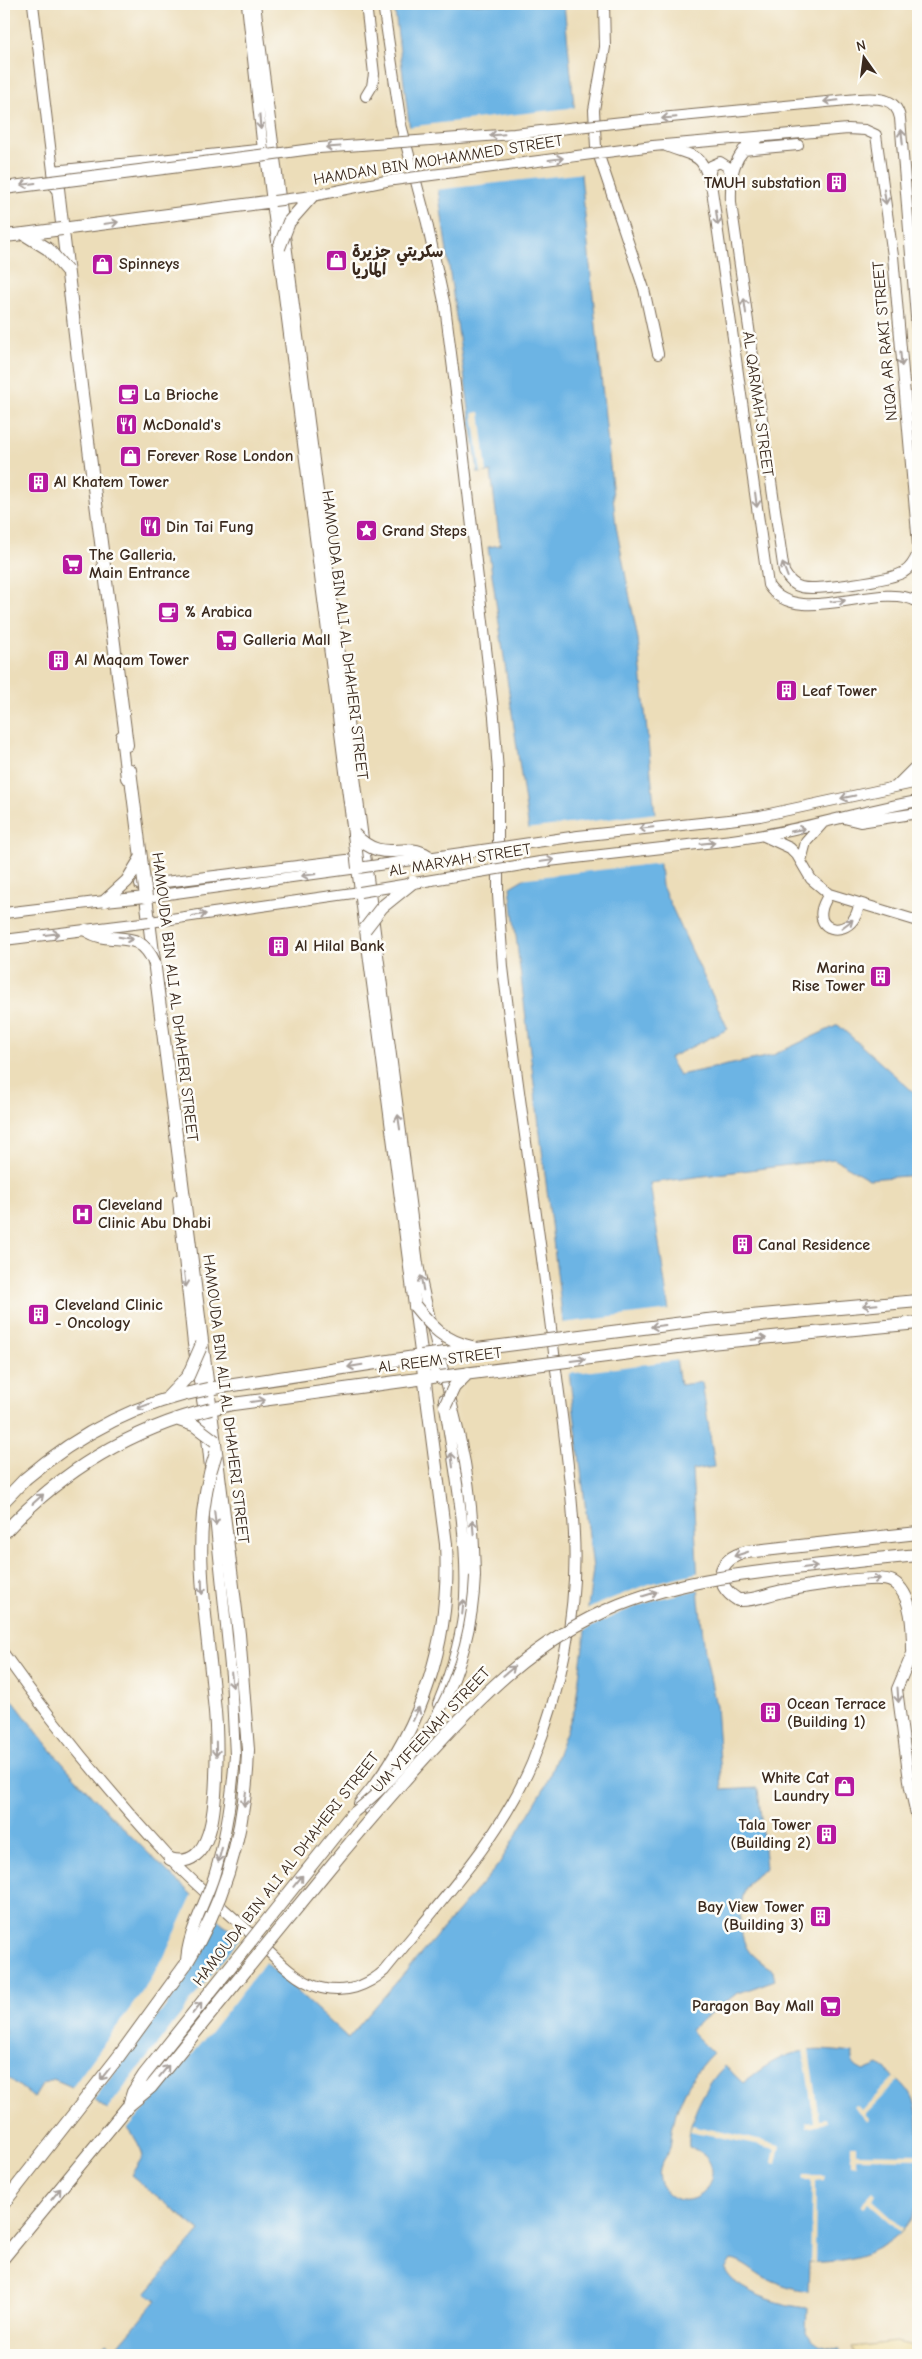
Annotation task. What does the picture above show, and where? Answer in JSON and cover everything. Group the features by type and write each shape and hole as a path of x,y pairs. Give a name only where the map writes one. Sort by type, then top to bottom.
{"main road":[{"name":"HAMDAN BIN MOHAMMED STREET","path":"4,188 55,176 268,151"},
{"name":"HAMOUDA BIN ALI AL DHAHERI STREET","path":"4,2257 129,2104 133,2092 144,2075 382,1776 407,1735 429,1683 442,1632 448,1588 446,1544 360,892 361,863 354,834 268,151"},
{"path":"55,176 127,745"},
{"path":"280,248 289,222 312,196"},
{"name":"HAMDAN BIN MOHAMMED STREET","path":"4,236 274,201"},
{"path":"24,234 48,249 66,271"},
{"name":"HAMOUDA BIN ALI AL DHAHERI STREET","path":"4,2204 119,2056 186,1964 208,1925 231,1867 242,1824 248,1770 243,1664 215,1447 208,1414 208,1389 130,770"},
{"path":"354,834 367,845 381,851 416,851 428,856"},
{"path":"105,901 128,881 142,858"},
{"path":"365,929 382,907 413,882"},
{"path":"86,930 100,936 134,940 147,949 155,964"},
{"name":"AL REEM STREET","path":"4,1501 39,1467 78,1439 120,1416 165,1399 208,1389 421,1356 707,1320 918,1300"},
{"path":"415,1306 432,1327 444,1338 460,1344 484,1349"},
{"name":"AL REEM STREET","path":"4,1533 35,1502 85,1463 133,1436 176,1419 208,1414 233,1404 425,1378 710,1344 918,1322"},
{"path":"165,1399 188,1376 202,1344"},
{"path":"445,1406 454,1387 468,1373"},
{"path":"170,1859 180,1861 191,1859 203,1848 212,1815 216,1777 215,1712 204,1624 202,1572 206,1495 215,1447 194,1425 176,1419"},
{"path":"917,1646 912,1615 903,1594 894,1582 871,1578 798,1588 754,1599 738,1600 725,1589 721,1573 723,1566 730,1559 746,1552 918,1533"},
{"name":"UM YIFEENAH STREET","path":"129,2104 141,2097 151,2087 384,1803 486,1691 529,1655 561,1634 601,1613 670,1588 716,1578 918,1555"}],"street":[{"path":"33,4 180,1219 185,1282 208,1414"},
{"path":"247,4 361,863 418,1264 426,1306 465,1464 474,1531 467,1640 460,1664 441,1711 408,1762 382,1790 352,1814"},
{"path":"255,4 268,151"},
{"path":"366,4 374,80 366,96"},
{"path":"4,1654 38,1703 170,1859 292,1971 321,1988 354,1988 371,1982 384,1971 492,1836 513,1801 532,1763 556,1691 565,1656 574,1575 570,1486 503,967 498,894 498,772 480,585 445,306 427,223 401,125 383,4"},
{"path":"604,4 605,48 594,110 596,147 644,289 658,354"},
{"path":"372,54 390,52"},
{"name":"HAMDAN BIN MOHAMMED STREET","path":"268,151 498,135 879,97"},
{"name":"NIQA AR RAKI STREET","path":"879,97 895,106 900,118 918,342"},
{"name":"HAMDAN BIN MOHAMMED STREET","path":"274,201 312,196 386,181 658,145 848,129 865,130 876,135"},
{"name":"NIQA AR RAKI STREET","path":"876,135 893,256 918,546"},
{"name":"AL QARMAH STREET","path":"761,137 743,150 736,160 731,176 734,230 784,572 794,584 804,588 861,582 903,573 912,565 918,553"},
{"path":"743,150 798,144"},
{"name":"AL QARMAH STREET","path":"658,145 696,156 704,166 708,179 717,216 766,580 775,594 791,602 807,604 898,596 918,602"},
{"path":"708,179 710,169 716,163 726,164 731,176"},
{"path":"861,582 873,586 876,594 872,598"},
{"path":"896,787 918,764"},
{"name":"AL MARYAH STREET","path":"4,914 146,897 361,863 760,816 918,782"},
{"name":"AL MARYAH STREET","path":"4,940 150,922 360,892 540,862 763,836 822,824 877,808 918,801"},
{"path":"844,818 860,822 918,813"},
{"path":"800,861 806,842 822,824"},
{"path":"763,836 790,848 811,879 829,894 859,905 918,920"},
{"path":"140,885 361,863"},
{"path":"829,894 822,908 822,918 823,923 833,930 841,929 853,920 859,905"},
{"path":"421,1356 432,1365 440,1377"},
{"name":"HAMOUDA BIN ALI AL DHAHERI STREET","path":"262,1944 387,1789 424,1734 442,1694 455,1655 470,1577 440,1377"},
{"name":"HAMOUDA BIN ALI AL DHAHERI STREET","path":"186,1964 189,1941 207,1896 223,1843 231,1799 235,1755 233,1694 208,1414"},
{"path":"917,1646 897,1689 910,1788 918,1823"}],"sand":[{"path":"896,2342 918,2347 918,2355 855,2355 852,2347"}],"water":[{"path":"394,4 564,4 616,526 638,639 662,886 728,1029 669,1058 679,1075 771,1056 838,1025 918,1096 918,1175 869,1179 834,1159 650,1183 680,1385 702,1382 715,1467 692,1470 699,1600 705,1652 716,1706 722,1790 758,1788 766,1868 757,1874 745,1891 740,1913 740,1924 747,1948 757,1959 773,1970 775,1980 736,1994 690,2030 713,2053 697,2071 684,2093 675,2117 669,2151 659,2174 662,2185 668,2193 679,2199 690,2200 700,2195 708,2186 712,2176 711,2165 704,2155 689,2147 689,2137 699,2103 711,2082 725,2066 743,2083 770,2064 794,2053 820,2050 835,2051 852,2053 854,2064 864,2071 879,2065 903,2084 910,2093 917,2111 920,2187 917,2206 909,2221 899,2233 873,2251 841,2260 809,2262 808,2292 792,2289 771,2281 735,2261 731,2260 725,2269 730,2277 749,2291 774,2301 807,2308 806,2332 820,2345 840,2349 840,2355 94,2355 106,2342 115,2349 157,2300 146,2293 200,2231 131,2175 143,2156 138,2143 130,2131 107,2109 80,2091 53,2079 42,2085 34,2098 4,2074 4,1689 58,1758 127,1832 199,1902 348,2038 499,1864 546,1785 575,1708 593,1569 510,887 535,872 488,547 500,545 491,472 478,473 432,146 412,147"}],"pier":[{"path":"578,107 584,173 436,190 430,148 412,149 410,147 407,127"},
{"path":"480,412 487,472 481,473 473,413"},
{"path":"657,813 662,863 519,879 533,871 526,829"},
{"path":"671,1310 679,1360 568,1374 562,1323"},
{"path":"700,1572 701,1589 654,1600 620,1613 583,1631 586,1610 648,1584"},
{"path":"194,1892 220,1916 210,1939 188,1977 92,2102 71,2089 142,1992 164,1957"},
{"path":"241,1936 267,1960 202,2043 126,2131 106,2111"},
{"path":"803,2050 809,2050 819,2120 826,2119 827,2123 807,2127 806,2122 814,2121"},
{"path":"895,2076 899,2080 865,2114 870,2119 868,2122 854,2107 856,2105 862,2110"},
{"path":"692,2125 780,2145 776,2164 772,2163 775,2149 690,2131"},
{"path":"851,2145 856,2145 856,2153 918,2154 918,2159 856,2158 856,2166 851,2165"},
{"path":"804,2175 825,2175 824,2180 816,2181 815,2263 810,2262 812,2180 803,2180"},
{"path":"873,2191 876,2194 872,2200 903,2228 900,2232 868,2203 863,2208 860,2205"}],"place":[{"name":"TMUH substation","path":"837,183"},
{"name":"سكريتي جزيرة الماريا","path":"336,261"},
{"name":"Spinneys","path":"103,264"},
{"name":"La Brioche","path":"128,395"},
{"name":"McDonald's","path":"127,425"},
{"name":"Forever Rose London","path":"131,456"},
{"name":"Al Khatem Tower","path":"38,482"},
{"name":"Din Tai Fung","path":"150,527"},
{"name":"Grand Steps","path":"366,531"},
{"name":"The Galleria, Main Entrance","path":"73,564"},
{"name":"% Arabica","path":"169,612"},
{"name":"Galleria Mall","path":"227,640"},
{"name":"Al Maqam Tower","path":"59,660"},
{"name":"Leaf Tower","path":"786,691"},
{"name":"Al Hilal Bank","path":"279,946"},
{"name":"Marina Rise Tower","path":"881,977"},
{"name":"Cleveland Clinic Abu Dhabi","path":"82,1214"},
{"name":"Canal Residence","path":"742,1245"},
{"name":"Cleveland Clinic - Oncology","path":"39,1314"},
{"name":"Ocean Terrace (Building 1)","path":"771,1713"},
{"name":"White Cat Laundry","path":"845,1787"},
{"name":"Tala Tower (Building 2)","path":"827,1834"},
{"name":"Bay View Tower (Building 3)","path":"820,1916"},
{"name":"Paragon Bay Mall","path":"830,2006"}]}
